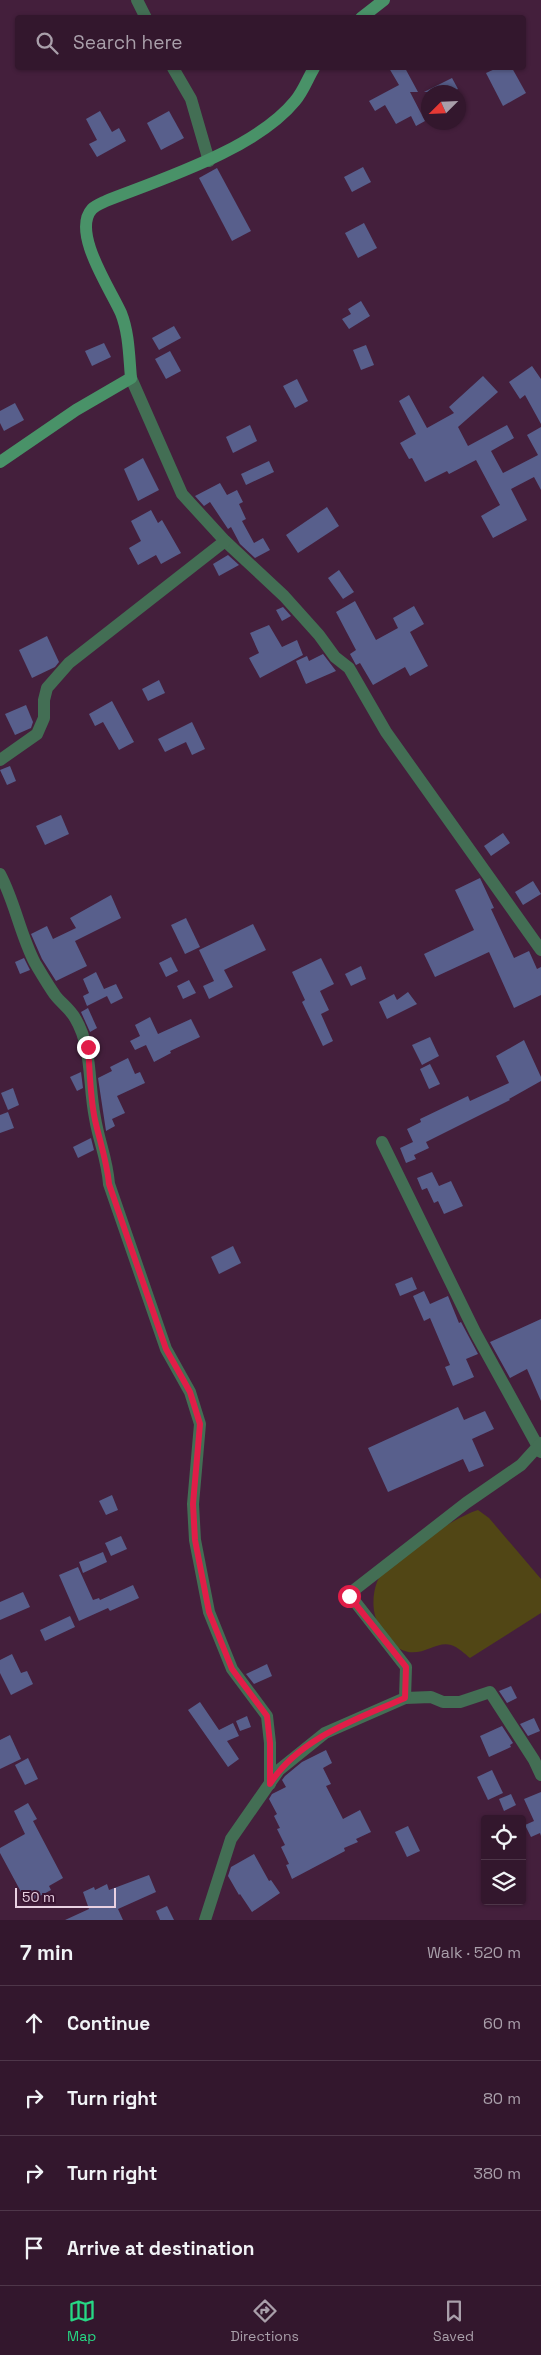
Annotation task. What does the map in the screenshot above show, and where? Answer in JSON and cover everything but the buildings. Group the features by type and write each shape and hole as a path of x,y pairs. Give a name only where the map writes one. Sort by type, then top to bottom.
{"main road":[{"path":"365,15 384,0"},
{"path":"0,462 76,410 131,378 127,334 121,313 92,259 86,224 92,209 106,201 208,161 243,142 276,119 296,101 313,70"}],"street":[{"path":"137,0 144,15"},
{"path":"174,70 191,99 208,161"},
{"path":"131,378 182,494 225,541 284,596 320,635 335,657 349,668 392,740 541,950"},
{"path":"0,760 37,734 44,718 44,700 47,688 69,663 225,541"},
{"path":"0,874 9,890 16,919 35,962 56,995 75,1017 88,1047 92,1104 107,1162 109,1184 166,1349 190,1392 200,1424 193,1504 195,1540 209,1612 232,1669 267,1716 270,1743 270,1784"},
{"path":"382,1142 475,1332 540,1448 521,1465 466,1503 349,1594 406,1667 405,1698"},
{"path":"205,1920 231,1839 279,1770 325,1733 405,1698 431,1697 443,1702 460,1702 490,1692 534,1760 541,1775"}],"shaded area":[{"path":"478,1510 489,1518 541,1579 541,1613 470,1658 456,1647 445,1644 414,1652 400,1649 384,1633 377,1622 373,1602 377,1582 393,1562 422,1540 467,1514"}],"route":[{"path":"88,1047 91,1097 95,1120 107,1162 109,1184 117,1211 166,1349 190,1392 200,1424 193,1504 195,1540 209,1612 232,1669 267,1716 270,1743 270,1784 279,1770 325,1733 405,1698 406,1667 349,1596"}]}
